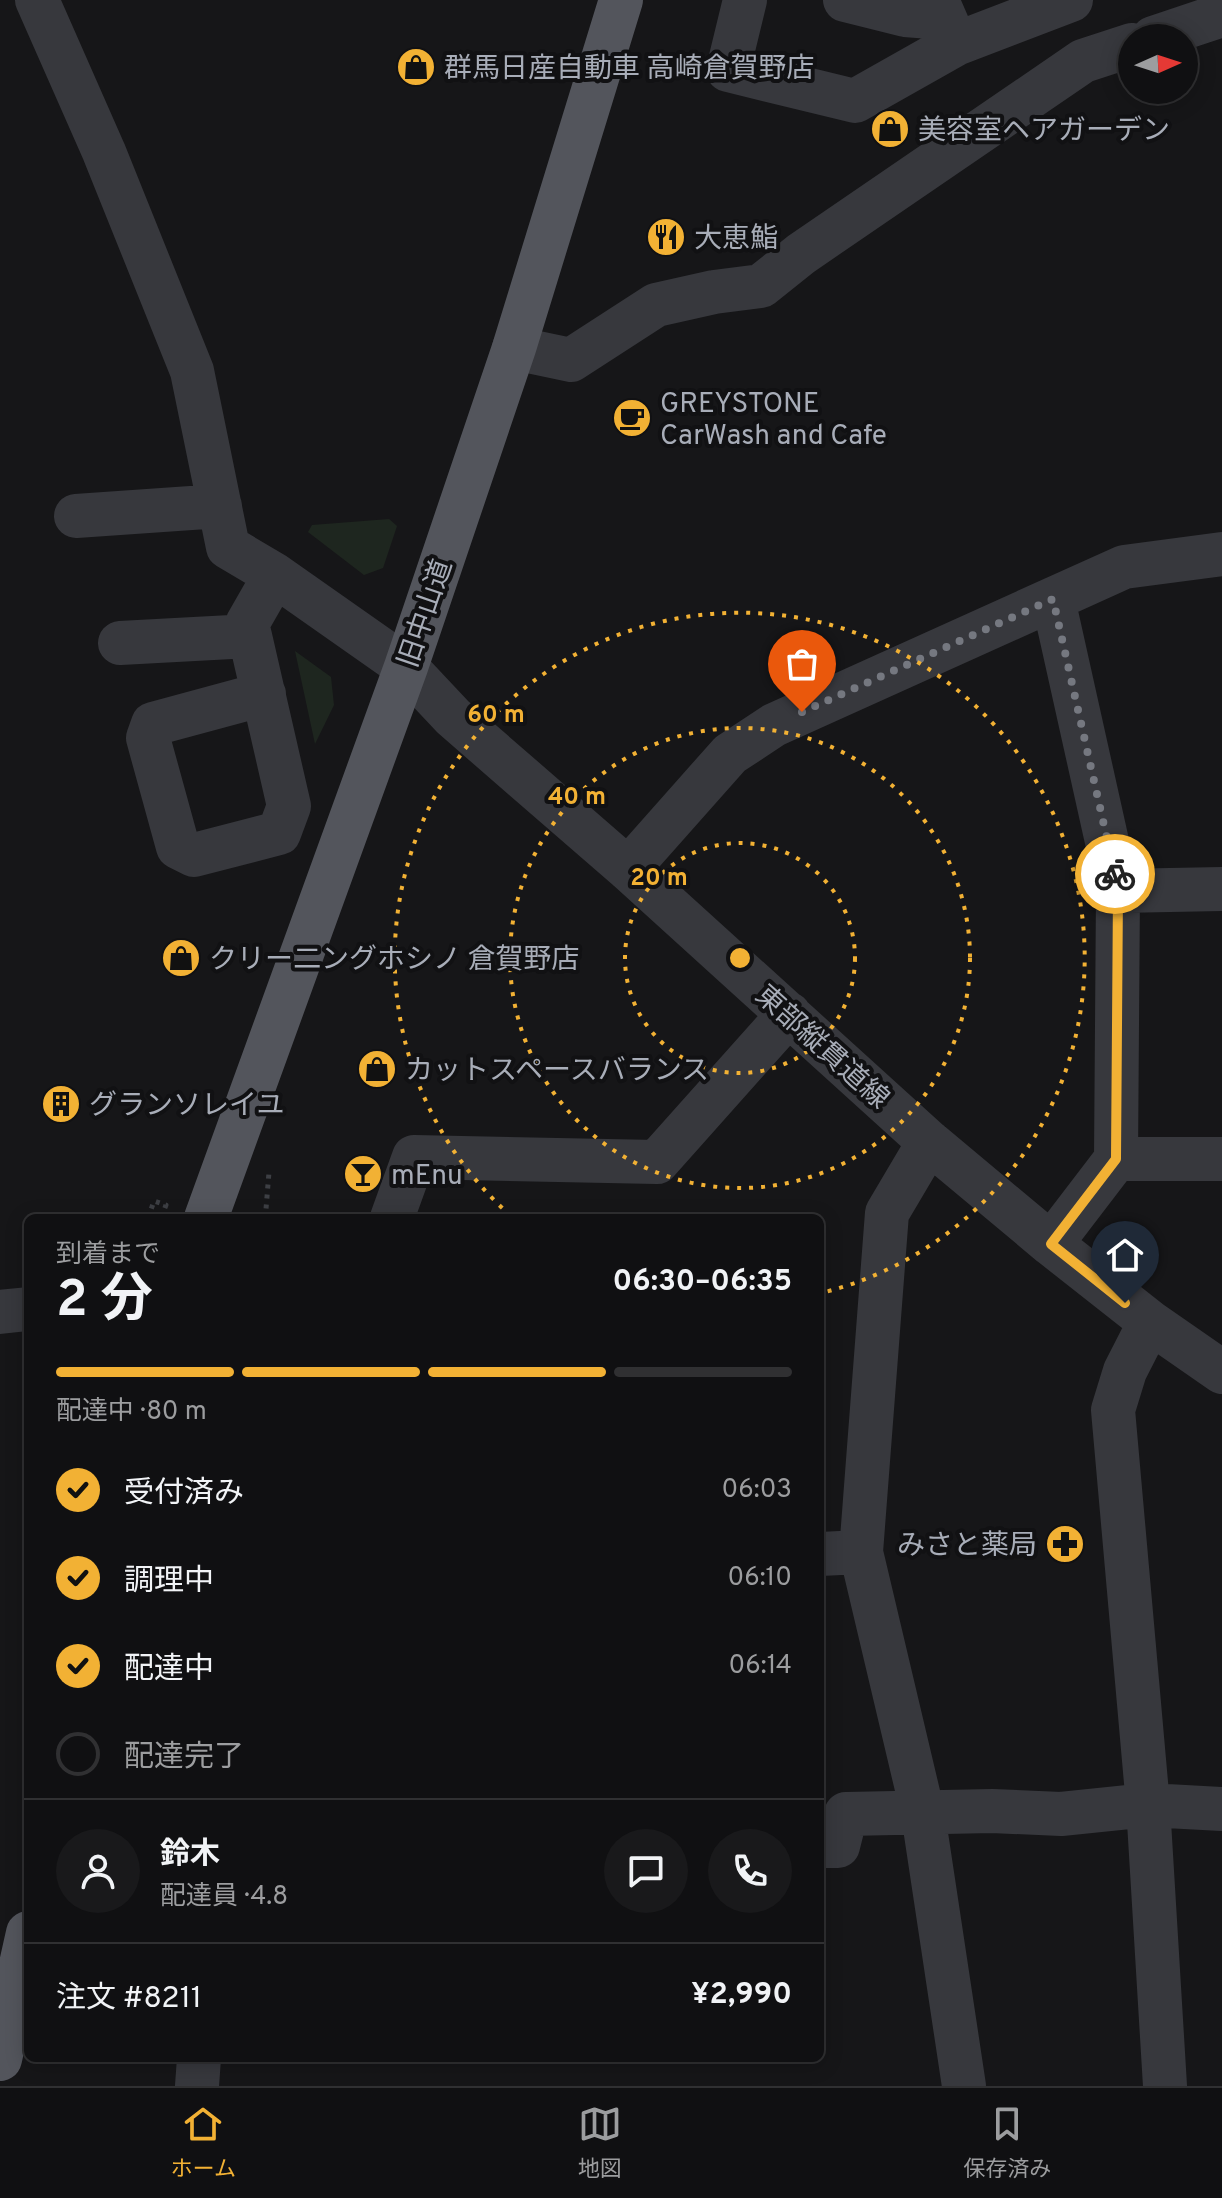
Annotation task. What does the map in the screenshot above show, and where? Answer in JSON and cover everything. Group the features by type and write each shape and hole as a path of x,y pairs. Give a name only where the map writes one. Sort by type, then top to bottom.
{"main road":[{"name":"旧中山道","path":"207,1214 406,667 514,348 621,0"},
{"path":"0,2059 24,1951"}],"street":[{"path":"37,0 104,152 192,371 224,527 76,516"},
{"path":"745,0 728,70 855,101 946,21"},
{"path":"845,0 905,15 946,21 1046,5"},
{"path":"1195,24 1222,15"},
{"path":"514,348 571,360 656,305 714,292 761,286 801,254 1083,61 1118,50"},
{"name":"東部縦貫道線","path":"224,527 275,575 406,667 453,717 628,869 929,1142 1150,1322 1222,1372"},
{"path":"628,869 730,754 774,725 1124,567 1222,554"},
{"path":"264,694 247,624 275,575"},
{"path":"1051,1244 1116,1159 1118,891 1053,599"},
{"path":"120,643 250,636"},
{"path":"1118,891 1222,889"},
{"path":"393,1214 414,1157 657,1162 789,1014"},
{"path":"929,1142 887,1213 841,1553 923,1814 964,2086"},
{"path":"1116,1159 1222,1159"},
{"path":"0,1312 24,1309"},
{"path":"1150,1322 1125,1371 1113,1410 1148,1805 1165,2086"},
{"path":"824,1846 838,1846 846,1814 992,1811 1061,1814 1148,1805 1222,1809"},
{"path":"197,2086 199,2062"}],"path":[{"path":"264,1214 269,1167"},
{"path":"149,1214 154,1201 166,1205"}],"shaded area":[{"path":"389,519 397,526 383,568 364,575 308,532 312,525"},
{"path":"295,651 331,677 334,705 315,744"}],"way so far":[{"path":"802,712 1053,599 1115,874"}],"place":[{"name":"群馬日産自動車 高崎倉賀野店","path":"416,67"},
{"name":"美容室ヘアガーデン","path":"890,129"},
{"name":"大恵鮨","path":"666,237"},
{"name":"GREYSTONE CarWash and Cafe","path":"632,418"},
{"name":"クリー二ングホシノ 倉賀野店","path":"181,958"},
{"name":"カットスペースバランス","path":"377,1069"},
{"name":"グランソレイユ","path":"61,1104"},
{"name":"mEnu","path":"363,1174"},
{"name":"みさと薬局","path":"1065,1544"}],"route":[{"path":"1115,874 1118,891 1116,1159 1051,1244 1125,1303"}]}
